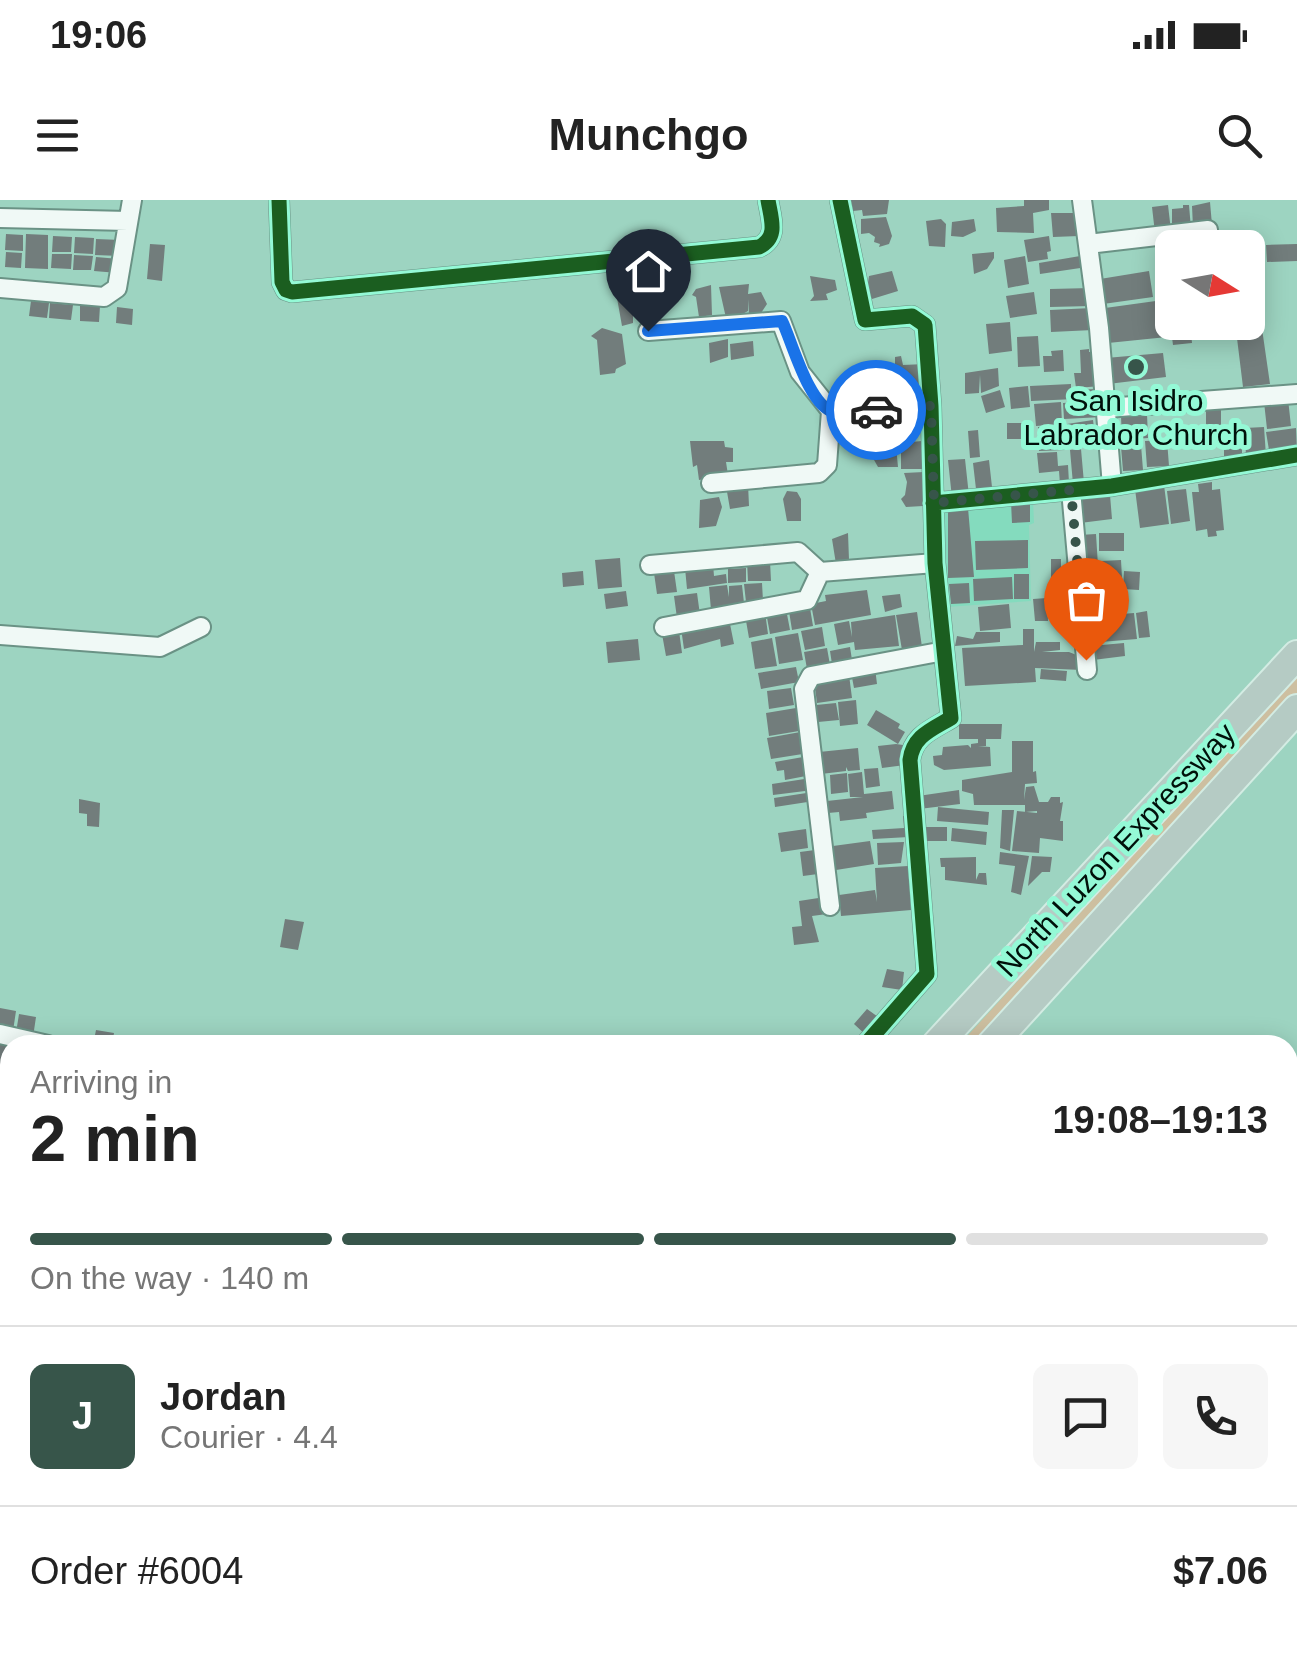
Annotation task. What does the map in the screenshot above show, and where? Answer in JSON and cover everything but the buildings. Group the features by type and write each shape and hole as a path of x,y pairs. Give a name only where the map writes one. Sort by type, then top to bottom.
{"highway":[{"name":"North Luzon Expressway","path":"945,1035 1297,655"},
{"name":"North Luzon Expressway","path":"999,1035 1297,709"}],"street":[{"path":"0,288 104,298 113,293 132,200"},
{"path":"279,200 282,282 292,292 759,247 769,242 773,234 768,200"},
{"path":"840,200 865,320 912,316 924,325 931,406 935,564 951,718 917,738 911,748 927,974 874,1035"},
{"path":"1082,200 1112,486"},
{"path":"0,218 128,221"},
{"path":"1088,244 1155,236"},
{"path":"648,331 782,321 800,372 831,412 827,465 819,473 712,483"},
{"path":"1106,408 1297,394"},
{"path":"831,412 931,406"},
{"path":"934,503 1112,486 1297,455"},
{"path":"1071,490 1087,670"},
{"path":"650,565 798,552 820,572 935,564"},
{"path":"664,627 807,600 820,572"},
{"path":"0,636 160,648 201,627"},
{"path":"830,906 806,680 810,676 944,650"}],"shaded area":[{"path":"1033,499 1034,523 1029,525 1031,601 947,607 942,507"},
{"path":"1297,676 1297,698 988,1035 968,1035"}],"cycle path":[{"path":"279,200 282,282 292,292 759,247 771,233 768,200"},
{"path":"840,200 865,320 912,316 925,325 935,563 951,718 919,739 910,760 927,974 874,1035"},
{"path":"933,503 1112,486 1297,455"}],"way so far":[{"path":"876,410 931,406 934,503 1071,490 1086,660"}],"place":[{"name":"San Isidro Labrador Church","path":"1136,367"}],"route":[{"path":"648,331 782,321 800,372 831,412 876,410"}]}
